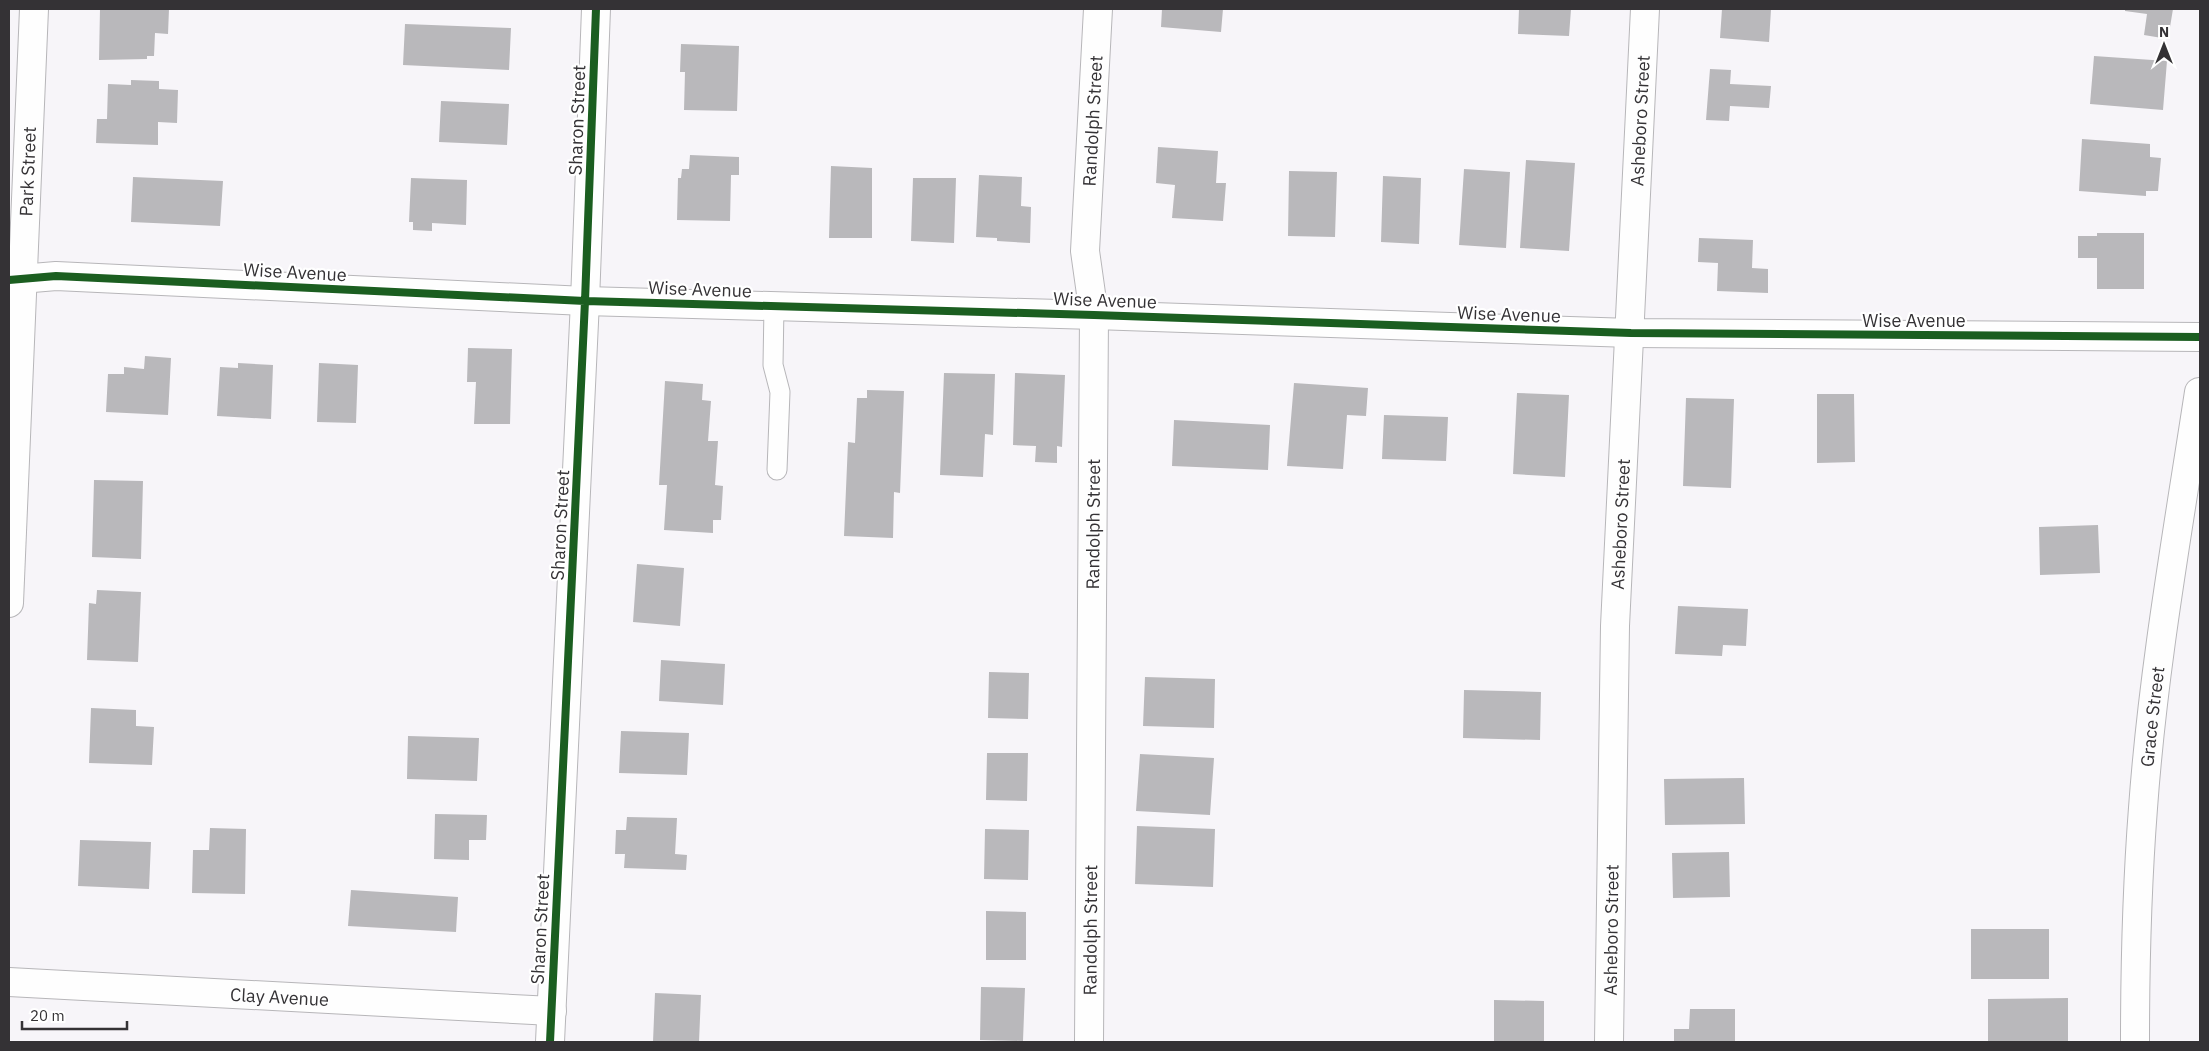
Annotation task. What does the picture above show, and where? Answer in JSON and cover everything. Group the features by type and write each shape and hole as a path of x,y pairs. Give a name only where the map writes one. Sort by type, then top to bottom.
{"street":[{"name":"Park Street","path":"9,603 15,279 34,9"},
{"name":"Sharon Street","path":"550,1042 585,301 596,9"},
{"name":"Randolph Street","path":"1089,1042 1094,315 1085,251 1098,9"},
{"name":"Asheboro Street","path":"1609,1042 1615,626 1631,333 1645,9"},
{"name":"Wise Avenue","path":"15,279 56,276 585,301 1094,315 1631,333 2200,337"},
{"name":"Grace Street","path":"2135,1042 2136,926 2143,807 2161,637 2199,392"},
{"name":"Clay Avenue","path":"9,982 552,1011"}],"lane":[{"path":"774,306 773,358 780,392 777,470"}],"building":[{"path":"100,9 169,9 168,34 155,33 154,56 147,56 147,59 99,60"},
{"path":"1162,9 1223,9 1221,32 1161,27"},
{"path":"1519,9 1571,9 1569,36 1518,34"},
{"path":"1722,9 1771,9 1769,42 1720,38"},
{"path":"2125,9 2173,9 2168,39 2144,35 2147,14 2125,11"},
{"path":"405,24 511,28 509,70 403,65"},
{"path":"681,44 739,46 737,111 684,110 685,72 680,72"},
{"path":"2094,56 2167,61 2163,110 2090,104"},
{"path":"1710,69 1731,70 1730,84 1771,86 1769,108 1730,106 1729,121 1706,120"},
{"path":"131,80 159,81 159,89 178,90 177,123 158,122 158,145 96,143 97,119 107,119 108,84 131,85"},
{"path":"441,101 509,104 507,145 439,142"},
{"path":"2082,139 2150,144 2150,157 2161,158 2158,191 2146,191 2146,196 2079,191"},
{"path":"1158,147 1218,151 1216,183 1226,183 1223,221 1172,218 1175,185 1156,183"},
{"path":"690,155 739,157 739,175 731,175 730,221 677,220 678,178 681,178 682,169 689,169"},
{"path":"1526,160 1575,163 1569,251 1520,248"},
{"path":"831,166 872,168 872,238 829,238"},
{"path":"1464,169 1510,172 1506,248 1459,245"},
{"path":"1289,171 1337,172 1335,237 1288,236"},
{"path":"979,175 1022,177 1021,206 1031,207 1030,243 997,241 997,238 976,237"},
{"path":"1383,176 1421,178 1419,244 1381,242"},
{"path":"133,177 223,181 220,226 131,222"},
{"path":"411,178 467,180 466,225 432,223 432,231 413,230 413,222 409,222"},
{"path":"913,178 956,178 954,243 911,241"},
{"path":"2097,233 2144,233 2144,289 2097,289 2097,258 2078,258 2078,236 2097,236"},
{"path":"1699,238 1753,240 1752,268 1768,269 1768,293 1717,291 1718,263 1698,262"},
{"path":"468,348 512,349 510,424 474,424 476,382 467,382"},
{"path":"145,356 171,358 168,415 106,412 108,374 124,374 124,367 144,369"},
{"path":"238,363 273,365 271,419 217,416 220,367 238,368"},
{"path":"319,363 358,365 356,423 317,422"},
{"path":"944,373 995,374 993,435 985,434 983,477 940,475"},
{"path":"1015,373 1065,375 1062,447 1057,446 1057,463 1035,462 1036,446 1013,445"},
{"path":"665,381 703,384 702,400 711,401 708,441 718,441 715,485 723,486 721,520 713,520 713,533 664,530 667,485 659,485"},
{"path":"1294,383 1368,388 1366,416 1347,415 1343,469 1287,466"},
{"path":"867,390 904,391 900,493 894,492 893,538 844,536 848,442 855,443 857,398 867,398"},
{"path":"1517,393 1569,395 1565,477 1513,474"},
{"path":"1817,394 1854,394 1855,462 1817,463"},
{"path":"1686,398 1734,399 1731,488 1683,486"},
{"path":"1384,415 1448,417 1446,461 1382,459"},
{"path":"1174,420 1270,425 1268,470 1172,466"},
{"path":"94,480 143,481 141,559 92,557"},
{"path":"2098,525 2100,573 2040,575 2039,527"},
{"path":"637,564 684,568 680,626 633,622"},
{"path":"97,590 141,592 138,662 87,660 89,603 96,604"},
{"path":"1678,606 1748,609 1746,646 1723,645 1722,656 1675,654"},
{"path":"661,660 725,664 723,705 659,701"},
{"path":"989,672 1029,673 1028,719 988,718"},
{"path":"1145,677 1215,679 1214,728 1143,726"},
{"path":"1464,690 1541,692 1540,740 1463,738"},
{"path":"91,708 136,710 136,726 154,727 152,765 89,763"},
{"path":"621,731 689,733 687,775 619,773"},
{"path":"408,736 479,738 477,781 407,779"},
{"path":"987,753 1028,753 1027,801 986,800"},
{"path":"1140,754 1214,758 1210,815 1136,811"},
{"path":"1744,778 1745,824 1665,825 1664,779"},
{"path":"435,814 487,815 486,840 469,840 469,860 434,859"},
{"path":"627,817 677,818 675,854 687,855 686,870 624,868 625,854 615,854 616,830 626,830"},
{"path":"1137,826 1215,829 1213,887 1135,884"},
{"path":"210,828 246,829 245,894 192,893 193,850 209,850"},
{"path":"985,829 1029,830 1028,880 984,879"},
{"path":"80,840 151,842 149,889 78,886"},
{"path":"1729,852 1730,897 1673,898 1672,853"},
{"path":"351,890 458,897 456,932 348,926"},
{"path":"986,911 1026,912 1026,960 986,960"},
{"path":"1971,929 2049,929 2049,979 1971,979"},
{"path":"981,987 1025,988 1023,1041 980,1040"},
{"path":"655,993 701,995 699,1042 653,1042"},
{"path":"2068,998 2068,1042 1988,1042 1988,999"},
{"path":"1494,1000 1544,1001 1544,1042 1494,1042"},
{"path":"1690,1009 1735,1009 1735,1042 1674,1042 1674,1029 1689,1029"}],"cycle path":[{"path":"550,1042 585,301 596,9"},
{"path":"9,280 56,276 585,301 1094,315 1631,333 2200,337"}]}
